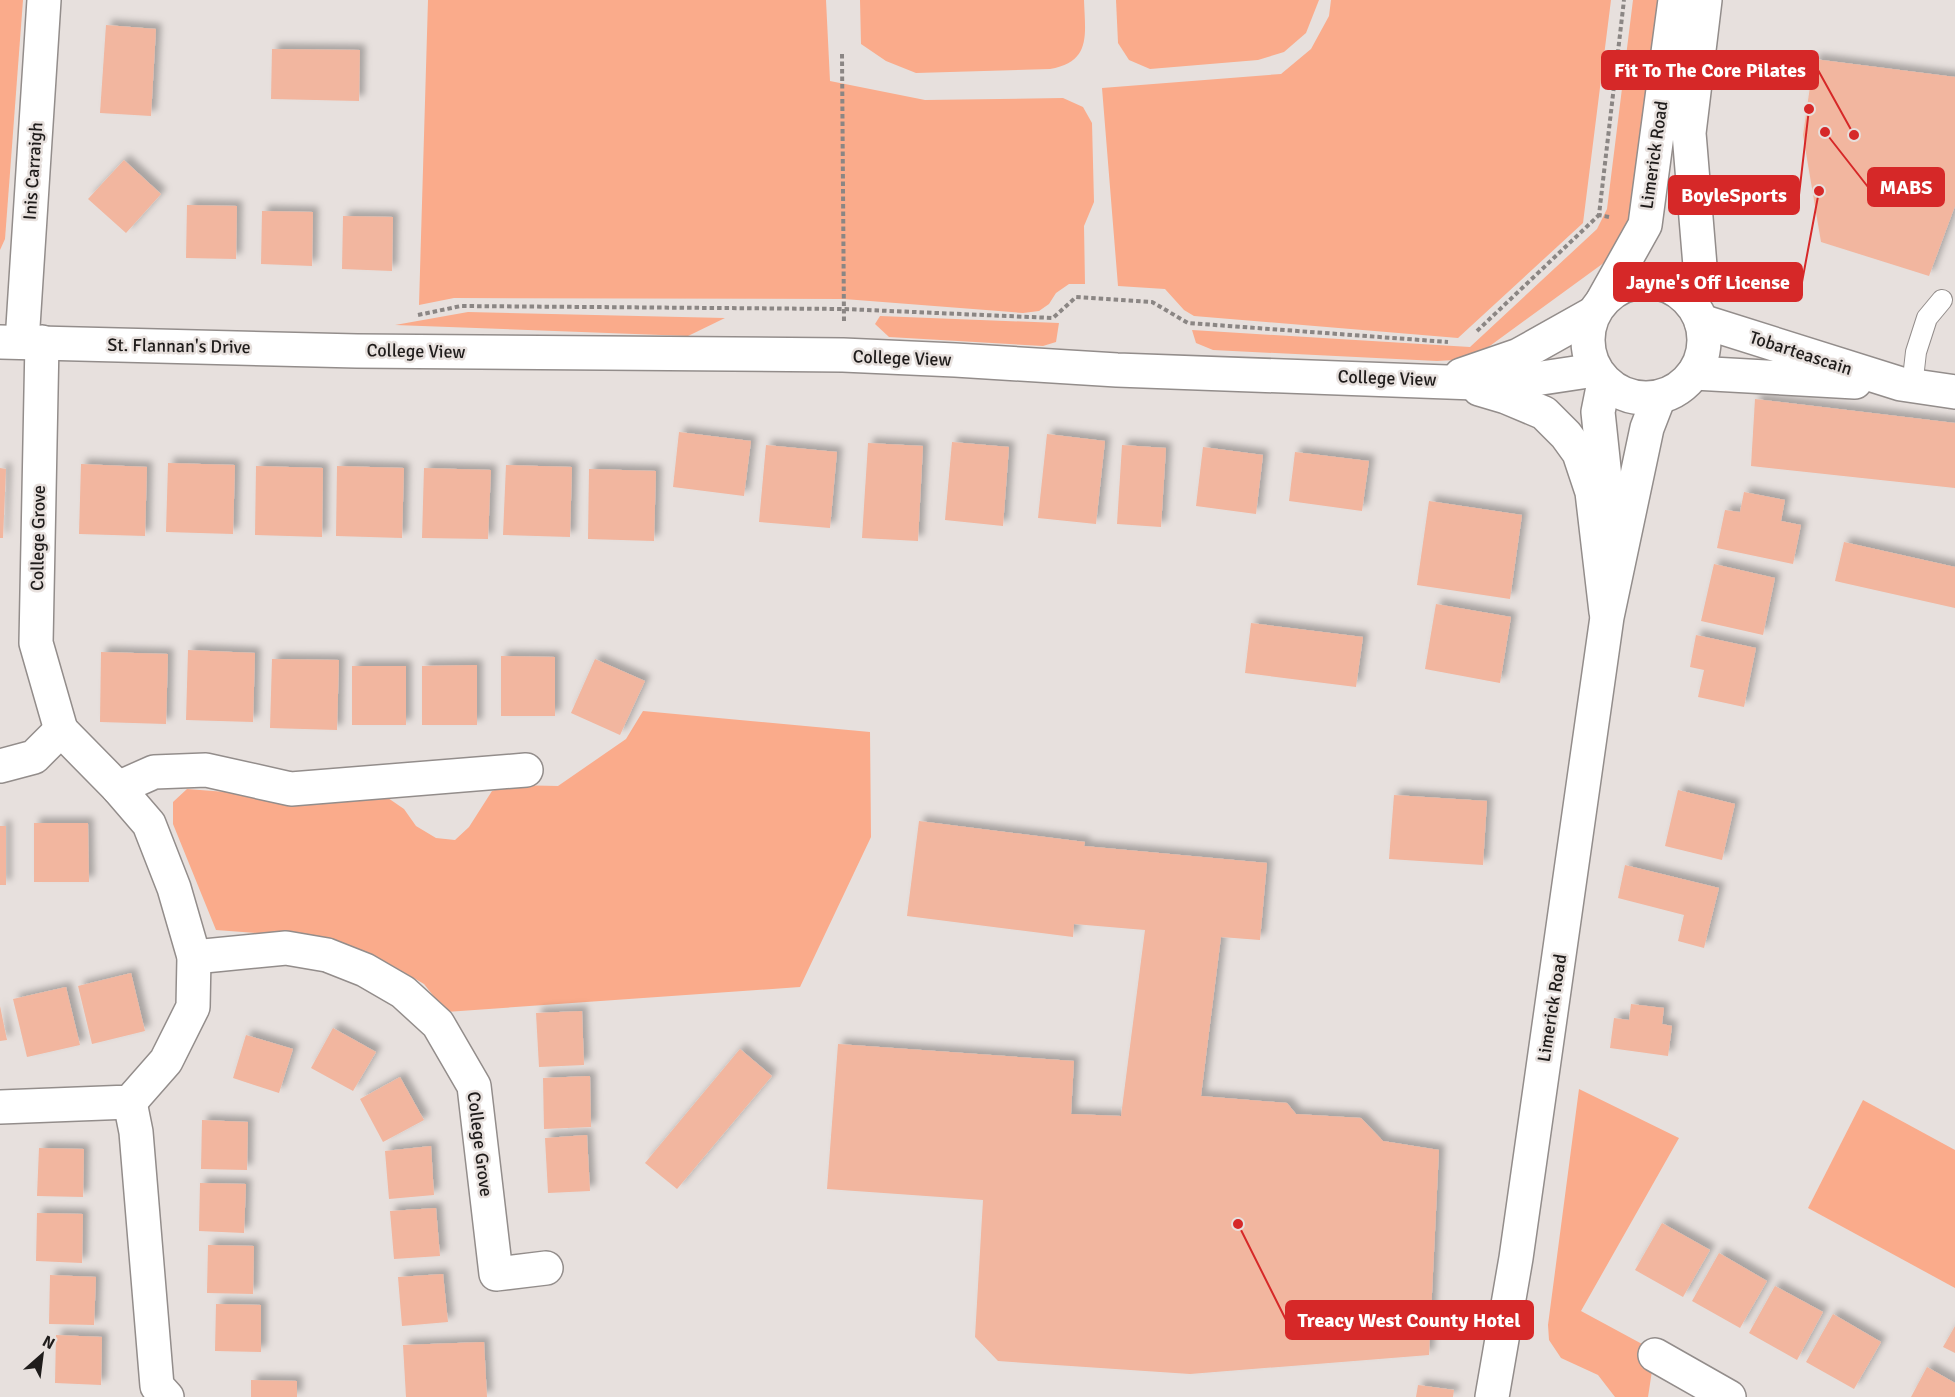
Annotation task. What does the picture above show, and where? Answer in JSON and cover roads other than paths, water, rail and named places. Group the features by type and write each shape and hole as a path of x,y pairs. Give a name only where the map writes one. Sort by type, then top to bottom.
{"street":[{"name":"Inis Carraigh","path":"21,342 44,0"},
{"name":"Limerick Road","path":"1598,306 1645,225 1675,0"},
{"name":"Limerick Road","path":"1696,312 1701,278 1689,133 1705,0"},
{"path":"1653,282 1675,289 1696,312 1704,348 1694,373 1676,391 1659,398 1632,397 1599,376 1587,348 1598,306 1630,283 1653,282"},
{"name":"College View","path":"1446,380 1519,355 1598,306"},
{"name":"Tobarteascain","path":"1696,312 1907,385"},
{"name":"St. Flannan's Drive","path":"21,342 357,351"},
{"name":"College Grove","path":"21,342 36,643 62,730 118,788 148,824 174,888 194,957 193,1007 166,1061 130,1102"},
{"name":"College View","path":"357,351 843,355 1117,370 1446,380 1502,384 1599,376"},
{"name":"Tobarteascain","path":"1694,373 1907,385 1955,392"},
{"name":"Limerick Road","path":"1599,376 1598,412 1608,506 1607,617"},
{"name":"College View","path":"1446,380 1506,397 1544,413 1566,435 1579,453 1592,492 1607,617"},
{"name":"Limerick Road","path":"1492,1397 1516,1258 1607,617 1647,428 1659,398"},
{"path":"0,766 34,757 62,730"},
{"path":"118,788 153,772 206,770 291,789 526,770"},
{"name":"College Grove","path":"194,957 286,948 327,955 365,970 404,992 438,1024 474,1086 496,1274 546,1268"},
{"path":"0,1107 130,1102 136,1132 157,1386 168,1397"},
{"path":"1655,1355 1729,1397"}],"lane":[{"path":"1907,385 1927,318 1942,300"}],"place":[{"name":"BoyleSports","path":"1809,109"},
{"name":"MABS","path":"1825,132"},
{"name":"Fit To The Core Pilates","path":"1854,135"},
{"name":"Jayne's Off License","path":"1819,191"},
{"name":"Treacy West County Hotel","path":"1238,1224"}]}
